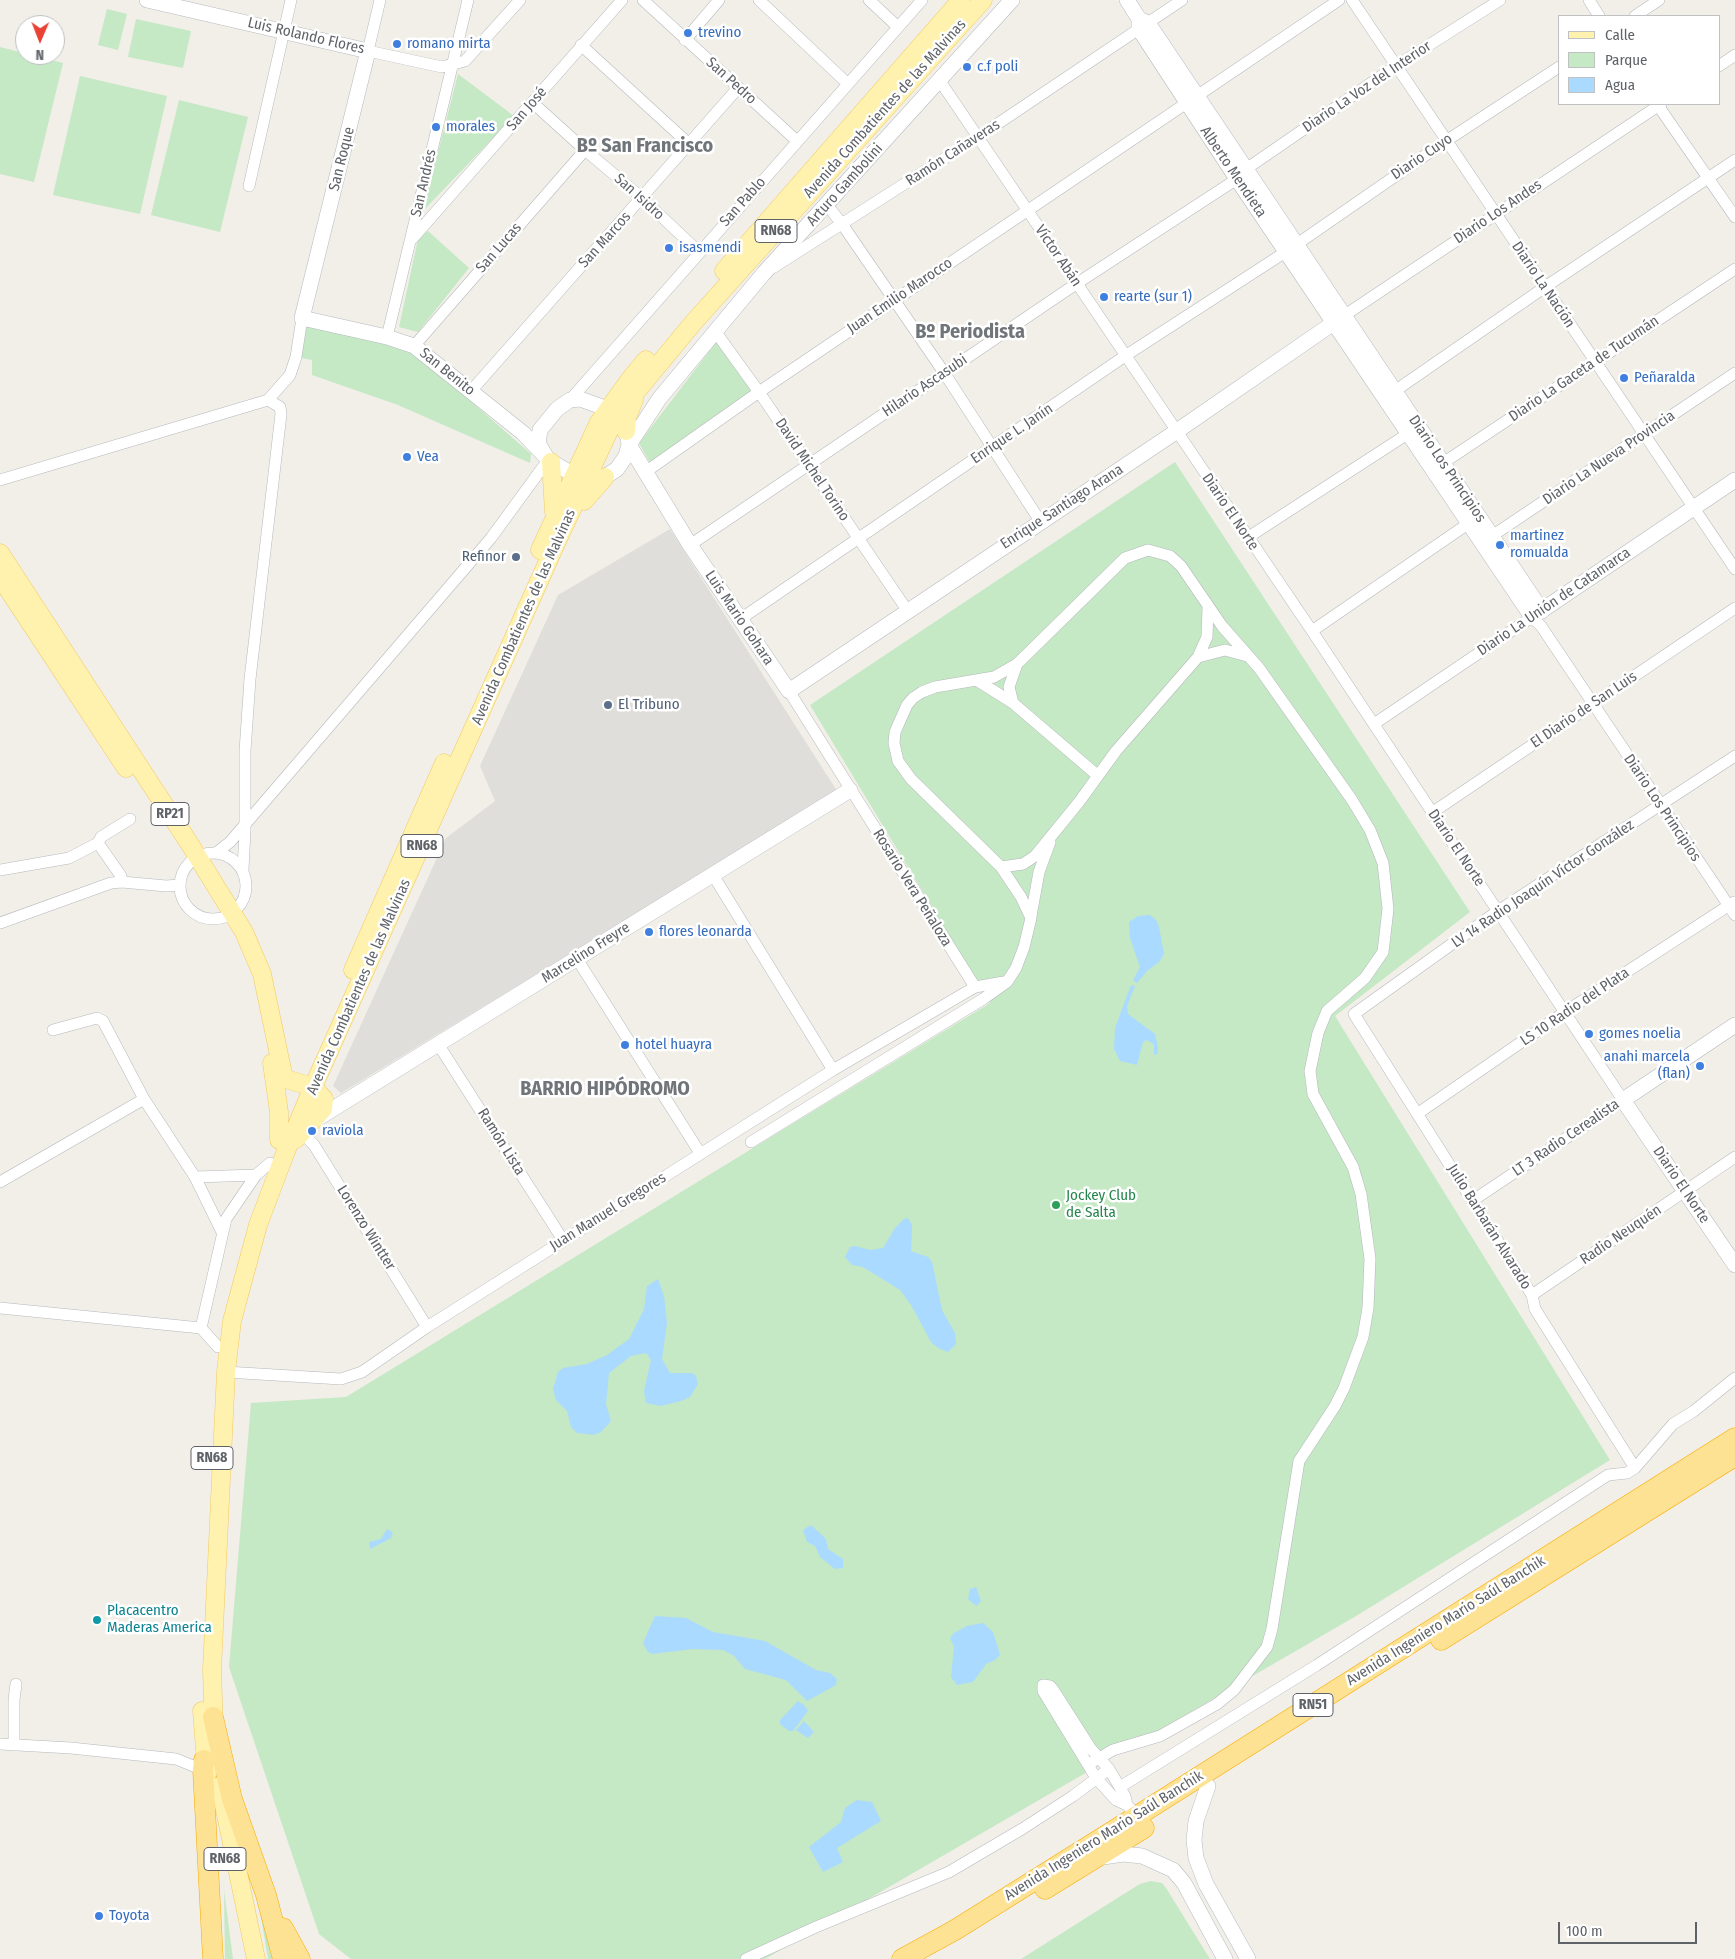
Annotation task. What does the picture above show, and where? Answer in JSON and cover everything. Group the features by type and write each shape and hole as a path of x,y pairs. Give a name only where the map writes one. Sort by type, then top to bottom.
{"highway":[{"path":"1730,1453 1735,1432"},
{"name":"Avenida Ingeniero Mario Saúl Banchik","path":"930,1959 1096,1858 1730,1453"},
{"name":"Avenida Ingeniero Mario Saúl Banchik","path":"902,1959 955,1930 1132,1810 1730,1453"},
{"name":"RN68","path":"213,1717 232,1799 266,1894 283,1959"},
{"name":"RN68","path":"204,1765 213,1959"},
{"path":"266,1894 300,1959"}],"main road":[{"name":"Avenida Combatientes de las Malvinas","path":"637,380 961,0"},
{"name":"Avenida Combatientes de las Malvinas","path":"244,1959 232,1889 204,1765 202,1663 218,1347 237,1255 270,1163 283,1145 312,1088 557,541 584,501 594,475 606,409 637,380 983,0"},
{"path":"628,438 630,407 637,380"},
{"path":"548,459 553,520"},
{"name":"Avenida Combatientes de las Malvinas","path":"312,1088 553,520 594,475"},
{"name":"RP21","path":"0,554 230,915 244,932 262,974 283,1074 286,1079 312,1088"},
{"name":"RP21","path":"0,577 194,859"},
{"name":"RP21","path":"230,915 254,978 274,1074 283,1145"},
{"path":"279,1112 286,1089 312,1088 324,1104 307,1126 283,1145"},
{"name":"Avenida Combatientes de las Malvinas","path":"256,1959 221,1790 213,1717 212,1670 226,1372 232,1321 243,1276 283,1145"}],"street":[{"name":"Luis Rolando Flores","path":"147,0 442,67 452,66 465,61 520,0"},
{"path":"249,186 291,0"},
{"name":"San Roque","path":"302,318 380,0"},
{"name":"San Andrés","path":"387,337 468,0"},
{"name":"San José","path":"411,240 622,0"},
{"name":"San Pedro","path":"643,0 797,141"},
{"path":"685,40 719,0"},
{"path":"759,0 848,84"},
{"path":"869,0 898,27"},
{"name":"San Pablo","path":"570,400 922,0"},
{"path":"1008,5 1019,0"},
{"name":"Alberto Mendieta","path":"1126,0 1340,319"},
{"name":"Ramón Cañaveras","path":"764,273 978,137 1142,24 1182,0"},
{"name":"Juan Emilio Marocco","path":"644,472 759,392 1339,0"},
{"name":"Diario La Nación","path":"1352,0 1735,569"},
{"name":"Diario La Voz del Interior","path":"1241,174 1396,66 1500,0"},
{"path":"1589,0 1598,15"},
{"path":"1636,15 1659,0"},
{"name":"Arturo Gambolini","path":"594,475 622,463 628,438 715,331 764,273 1008,5"},
{"path":"581,45 688,144"},
{"path":"1720,65 1735,55"},
{"name":"Diario Cuyo","path":"1291,247 1446,140 1558,68"},
{"name":"Víctor Abán","path":"940,81 1177,431"},
{"name":"San Marcos","path":"471,391 738,88"},
{"name":"San Isidro","path":"533,103 642,198 699,252"},
{"name":"Diario Los Andes","path":"1340,319 1658,105"},
{"path":"1660,105 1735,217"},
{"name":"San Lucas","path":"414,346 585,150"},
{"path":"1391,394 1545,287 1735,160"},
{"name":"Hilario Ascasubi","path":"690,545 1241,174"},
{"path":"827,205 895,300 1040,521"},
{"name":"Enrique L. Janín","path":"739,620 857,537 993,448 1125,356 1291,247"},
{"name":"Diario La Gaceta de Tucumán","path":"1439,467 1735,269"},
{"path":"0,480 268,400 290,375 296,357 302,318"},
{"name":"San Benito","path":"302,318 387,337 414,346 523,434 548,459 594,475"},
{"name":"Diario Los Principios","path":"1340,319 1487,539 1592,704 1661,806 1733,907"},
{"name":"Enrique Santiago Arana","path":"788,691 1177,431 1340,319"},
{"name":"David Michel Torino","path":"715,331 759,392 907,610"},
{"name":"Diario La Nueva Provincia","path":"1487,539 1735,373"},
{"name":"Diario Los Principios","path":"1391,394 1409,433 1439,467"},
{"path":"268,400 280,407 281,414 250,679 245,751 245,825 243,870 246,879 245,898 230,915 210,919 194,914 186,906 181,896 181,876 194,859 216,853 230,842 245,825 500,527 548,459 538,443 540,430 557,409 570,400 580,399 606,409"},
{"name":"Luis Mario Gohara","path":"606,409 628,438 644,472 690,545 788,691 850,790"},
{"path":"523,434 540,430"},
{"name":"Diario El Norte","path":"1177,431 1735,1265"},
{"path":"1247,538 1409,433"},
{"path":"594,475 633,471 644,472"},
{"name":"Diario La Unión de Catamarca","path":"1374,724 1538,618 1735,480"},
{"path":"1312,631 1474,520"},
{"path":"1031,918 1026,906 1001,867 911,779 898,761 894,743 895,732 902,713 913,698 935,687 994,677 1017,664 1049,635 1117,566 1135,554 1148,550 1170,556 1181,566 1208,608 1258,668 1352,800 1370,830 1382,858 1386,876 1387,928 1383,952 1372,970 1335,1002 1325,1015 1312,1055 1310,1071 1313,1094 1353,1167 1361,1194 1370,1259 1367,1316 1363,1338 1344,1388 1335,1406 1299,1461 1272,1629 1267,1647 1234,1690 1217,1704 1160,1736 1099,1756 1089,1764"},
{"path":"1001,867 1028,861 1053,834 1097,775 1198,657 1207,637 1208,608"},
{"name":"El Diario de San Luis","path":"1433,812 1735,608"},
{"path":"1198,657 1225,650 1247,656"},
{"path":"1013,703 1009,686 1017,664"},
{"path":"978,681 1013,703 1097,775"},
{"name":"LV 14 Radio Joaquín Víctor González","path":"1354,1014 1498,911 1735,756"},
{"name":"Marcelino Freyre","path":"307,1126 850,790"},
{"name":"Rosario Vera Peñaloza","path":"850,790 975,987"},
{"path":"0,870 59,862 98,844 102,837 130,819"},
{"path":"751,1142 983,999 1007,982 1016,968 1031,918 1039,872 1053,834"},
{"path":"98,844 121,876 122,882"},
{"path":"216,853 227,856 243,870"},
{"path":"713,875 833,1070"},
{"path":"0,923 111,883 180,885"},
{"name":"LS 10 Radio del Plata","path":"1417,1114 1565,1012 1733,907"},
{"path":"577,959 700,1153"},
{"path":"975,987 1007,982"},
{"name":"Juan Manuel Gregores","path":"226,1372 341,1379 350,1378 362,1372 427,1326 700,1153 833,1070 975,987"},
{"name":"Julio Barbarán Alvarado","path":"1354,1014 1532,1296 1535,1309 1635,1468"},
{"path":"53,1030 96,1018 103,1021 144,1099 195,1177 222,1232"},
{"name":"LT 3 Radio Cerealista","path":"1472,1201 1735,1026"},
{"name":"Ramón Lista","path":"438,1044 563,1240"},
{"path":"312,1088 330,1098 348,1099"},
{"path":"0,1182 144,1099"},
{"name":"Lorenzo Wintter","path":"307,1126 314,1145 427,1326"},
{"name":"Radio Neuquén","path":"1532,1296 1735,1157"},
{"path":"201,1328 226,1219 256,1175 270,1163"},
{"path":"195,1177 256,1175"},
{"path":"0,1308 201,1328 218,1347"},
{"path":"1120,1787 1317,1665 1608,1475 1627,1473 1635,1468 1673,1424 1735,1378"},
{"path":"14,1745 16,1684"},
{"path":"1043,1685 1050,1686 1091,1749 1109,1769 1132,1810 1116,1800 1096,1778 1043,1691 1043,1685"},
{"path":"0,1744 71,1748 176,1759 204,1765"},
{"path":"746,1959 816,1927 949,1872 1022,1829 1109,1769"},
{"path":"1208,1786 1196,1821 1196,1858 1206,1884 1248,1959"},
{"path":"1096,1858 1123,1854 1142,1856 1173,1870 1184,1883 1225,1959"}],"shaded area":[{"path":"670,529 837,791 341,1093 333,1086 446,838 495,801 480,766 558,595"}],"green space":[{"path":"107,9 127,14 118,50 98,45"},
{"path":"136,19 191,31 183,68 128,57"},
{"path":"0,47 15,51 15,65 63,65 34,182 0,174"},
{"path":"458,74 514,116 423,211"},
{"path":"80,76 167,96 140,214 53,195"},
{"path":"179,100 248,117 220,232 151,215"},
{"path":"428,231 469,268 418,332 399,327 418,239"},
{"path":"302,318 418,355 531,454 530,463 398,405 312,375 312,360 296,357"},
{"path":"717,341 759,392 650,463 639,443"},
{"name":"Jockey Club de Salta","path":"1175,462 1470,912 1335,1016 1610,1460 1356,1616 765,1959 351,1959 319,1934 229,1667 251,1403 346,1397 990,1003 810,705"},
{"path":"1151,1881 1162,1883 1166,1888 1210,1959 1021,1959 1140,1884"},
{"path":"224,1890 233,1959 225,1959"},
{"path":"258,1899 276,1959 268,1959"}],"water":[{"path":"1150,915 1156,920 1159,927 1164,954 1159,962 1147,971 1137,983 1133,980 1140,967 1130,938 1129,922 1138,916"},
{"path":"1131,985 1135,986 1127,1006 1128,1014 1155,1034 1158,1048 1157,1054 1154,1055 1154,1044 1146,1040 1143,1042 1137,1065 1120,1061 1114,1049 1115,1028"},
{"path":"908,1218 912,1225 911,1251 928,1257 932,1262 942,1310 955,1333 956,1344 948,1352 938,1348 931,1342 911,1305 900,1290 863,1267 852,1265 845,1257 850,1247 855,1246 870,1250 883,1248 895,1228 904,1219"},
{"path":"658,1279 664,1296 667,1323 662,1359 670,1373 692,1373 696,1376 698,1384 690,1397 681,1401 661,1406 646,1403 644,1391 651,1360 646,1353 631,1356 609,1373 606,1404 611,1421 601,1432 594,1435 577,1433 571,1427 567,1411 556,1400 553,1389 558,1372 563,1368 587,1364 607,1355 629,1339 644,1309 647,1286"},
{"path":"811,1525 826,1539 828,1549 843,1559 843,1568 835,1569 820,1557 815,1546 807,1542 803,1530"},
{"path":"387,1529 393,1533 391,1538 370,1549 369,1542 381,1539"},
{"path":"976,1587 981,1601 976,1606 968,1599 970,1589"},
{"path":"655,1616 686,1618 713,1632 765,1641 816,1670 830,1673 837,1679 836,1685 807,1701 786,1680 745,1669 734,1656 723,1650 693,1649 652,1654 648,1652 643,1643"},
{"path":"983,1623 993,1632 1000,1655 995,1660 986,1664 973,1682 957,1685 951,1677 954,1647 950,1638 954,1633 967,1626"},
{"path":"798,1701 808,1711 793,1731 789,1731 780,1724 780,1720"},
{"path":"804,1721 814,1732 808,1738 796,1730"},
{"path":"857,1800 872,1802 881,1821 837,1848 843,1862 823,1872 809,1847 841,1822 845,1808"}],"place":[{"name":"trevino","path":"688,33"},
{"name":"romano mirta","path":"397,44"},
{"name":"c.f poli","path":"967,67"},
{"name":"morales","path":"436,127"},
{"name":"isasmendi","path":"669,248"},
{"name":"rearte (sur 1)","path":"1104,297"},
{"name":"Peñaralda","path":"1624,378"},
{"name":"Vea","path":"407,457"},
{"name":"martinez romualda","path":"1500,545"},
{"name":"Refinor","path":"516,557"},
{"name":"El Tribuno","path":"608,705"},
{"name":"flores leonarda","path":"649,932"},
{"name":"gomes noelia","path":"1589,1034"},
{"name":"hotel huayra","path":"625,1045"},
{"name":"anahi marcela (flan)","path":"1700,1066"},
{"name":"raviola","path":"312,1131"},
{"name":"Jockey Club de Salta","path":"1056,1205"},
{"name":"Placacentro Maderas America","path":"97,1620"},
{"name":"Toyota","path":"99,1916"}],"district":[{"name":"Bº San Francisco","path":"645,146"},
{"name":"Bº Periodista","path":"970,332"},
{"name":"BARRIO HIPÓDROMO","path":"605,1089"}]}
